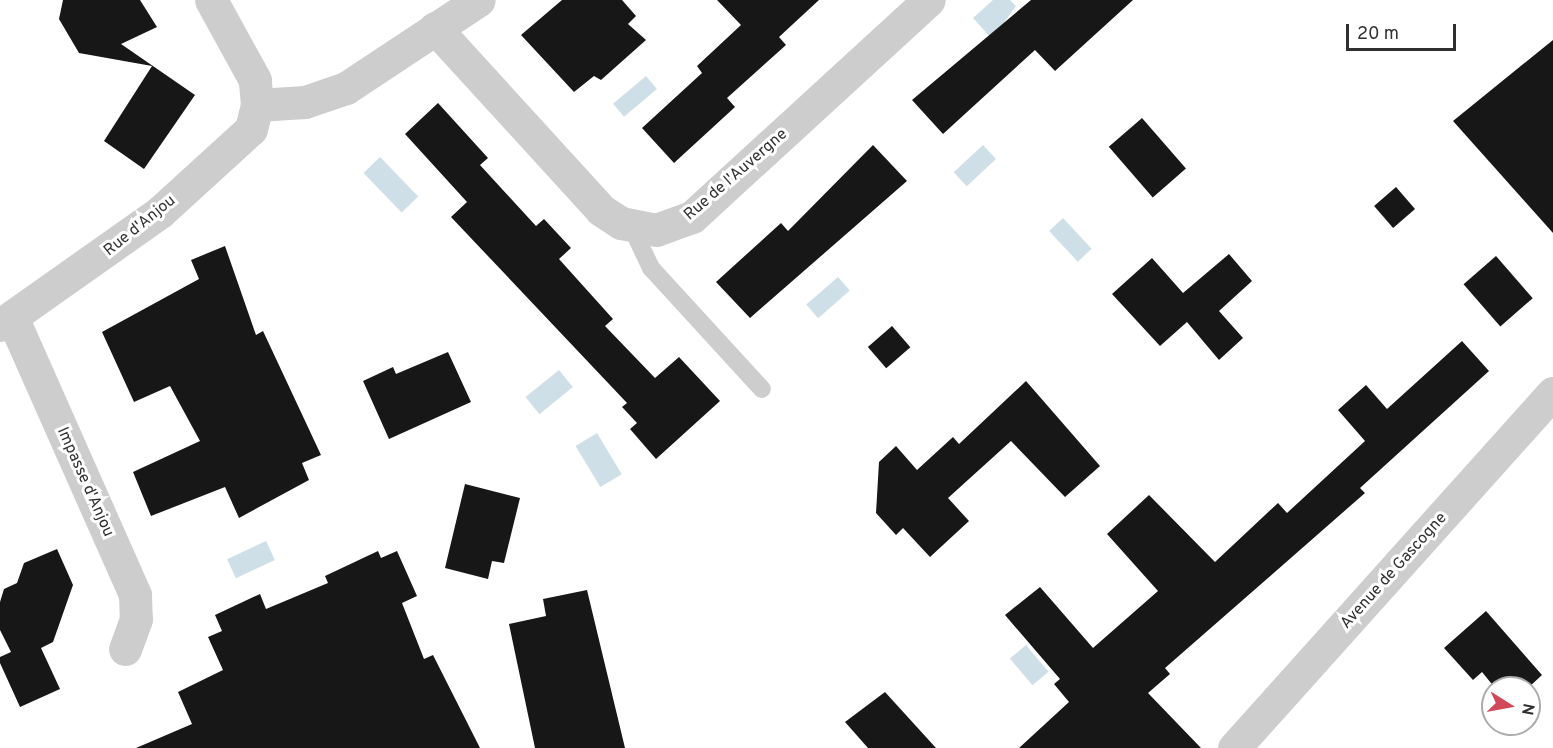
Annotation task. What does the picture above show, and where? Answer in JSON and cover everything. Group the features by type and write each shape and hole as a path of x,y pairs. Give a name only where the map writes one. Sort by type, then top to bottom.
{"street":[{"path":"211,0 253,72 257,105 305,102 346,88 479,0"},
{"name":"Rue de l'Auvergne","path":"435,28 601,210 631,226 666,229 692,217 929,0"},
{"name":"Rue d'Anjou","path":"6,321 160,212 246,134 257,105"},
{"name":"Impasse d'Anjou","path":"6,321 135,596 136,619 125,650"},
{"name":"Avenue de Gascogne","path":"1234,748 1553,393"}],"lane":[{"path":"631,226 651,268 762,389"}],"shaded area":[{"path":"993,0 1010,0 1016,6 992,39 973,18"},
{"path":"646,76 657,89 624,117 613,104"},
{"path":"983,145 996,159 967,186 954,172"},
{"path":"380,157 418,197 402,213 363,173"},
{"path":"1063,218 1092,249 1078,262 1049,231"},
{"path":"838,277 850,291 818,318 806,305"},
{"path":"559,370 573,387 539,414 526,397"},
{"path":"597,433 622,474 600,487 576,446"},
{"path":"266,541 275,560 236,578 227,559"},
{"path":"1026,645 1048,672 1032,685 1010,658"}],"building":[{"path":"63,0 140,0 157,27 121,44 195,95 144,169 104,141 152,66 79,53 59,19"},
{"path":"562,0 622,0 636,16 628,24 646,40 601,80 594,76 574,92 521,35"},
{"path":"717,0 819,0 779,37 786,45 727,98 735,107 674,163 642,128 702,73 697,66 741,25"},
{"path":"1031,0 1133,0 1055,71 1035,50 943,134 912,100"},
{"path":"1553,40 1553,233 1453,121"},
{"path":"438,103 488,158 480,165 536,226 544,219 571,248 559,259 613,319 605,326 655,378 679,357 720,401 656,459 630,429 637,423 622,407 627,403 451,217 467,202 405,134"},
{"path":"1142,118 1186,169 1153,197 1109,147"},
{"path":"873,145 907,181 750,318 716,282 781,223 788,231"},
{"path":"1396,187 1415,209 1393,228 1374,206"},
{"path":"225,246 256,335 263,331 321,455 302,463 309,480 239,518 225,487 151,516 133,472 200,441 170,386 134,402 102,332 199,279 191,260"},
{"path":"1229,254 1252,281 1219,311 1243,338 1219,360 1187,322 1160,346 1112,294 1152,258 1183,293"},
{"path":"1496,256 1533,298 1500,326 1464,284"},
{"path":"892,326 910,347 886,368 868,347"},
{"path":"1462,341 1489,371 1360,488 1365,493 1165,668 1170,674 1148,693 1201,748 1019,748 1069,702 1054,684 1060,679 1005,615 1040,587 1093,648 1158,591 1107,534 1149,495 1215,562 1278,503 1287,513 1365,441 1338,410 1366,385 1387,409"},
{"path":"448,352 471,402 389,439 363,381 393,367 396,374"},
{"path":"1026,381 1100,466 1065,497 1011,441 948,498 969,521 930,557 903,528 896,535 876,513 879,462 896,446 917,470 953,437 959,444"},
{"path":"465,484 520,498 504,563 492,561 488,579 445,568"},
{"path":"57,549 73,585 53,642 41,648 60,689 20,707 0,663 0,657 11,652 0,630 0,602 4,589 17,583 24,563"},
{"path":"378,551 381,558 397,551 417,596 402,603 424,659 433,655 480,748 136,748 192,724 178,692 223,670 208,637 222,631 215,615 260,594 266,609 328,583 325,576"},
{"path":"587,590 625,748 535,748 509,624 546,616 543,599"},
{"path":"1486,611 1542,675 1485,676 1482,672 1473,680 1444,648"},
{"path":"885,692 936,748 868,748 845,722"}]}
